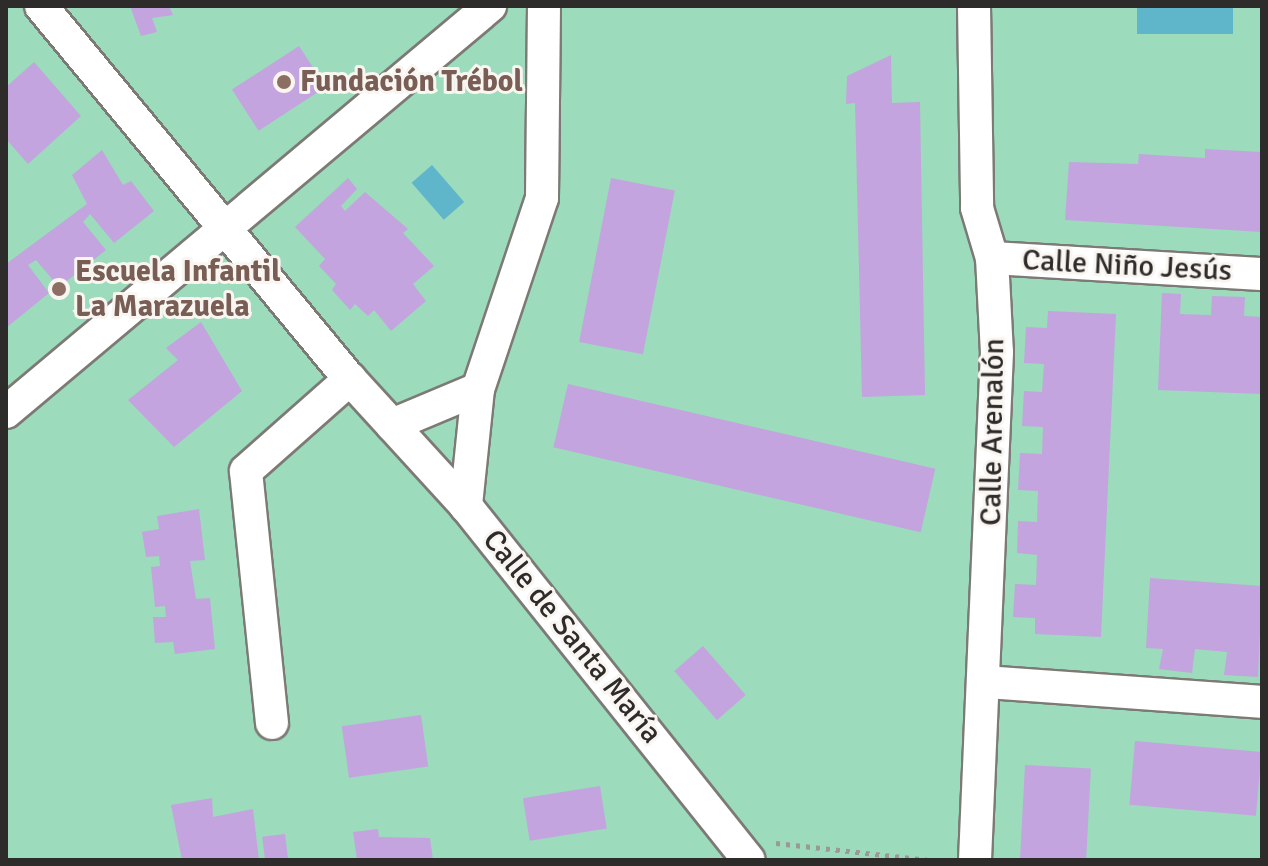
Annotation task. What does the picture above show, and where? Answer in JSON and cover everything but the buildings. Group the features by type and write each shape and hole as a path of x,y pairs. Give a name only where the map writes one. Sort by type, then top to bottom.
{"street":[{"path":"41,6 229,228 350,379 466,506"},
{"path":"6,412 490,6"},
{"name":"Calle de Santa María","path":"544,6 542,198 478,389 466,506 742,849"},
{"name":"Calle Arenalón","path":"974,6 977,208 992,258 997,352 986,682 975,860"},
{"name":"Calle Niño Jesús","path":"992,258 1262,274"},
{"path":"272,723 246,471 350,379"},
{"path":"392,425 478,389"},
{"path":"986,682 1262,702"}],"path":[{"path":"742,849 929,860"}],"green space":[{"path":"6,6 1262,6 1262,860 6,860"}],"water":[{"path":"1137,6 1233,6 1233,34 1137,34"},
{"path":"432,165 464,202 444,220 412,183"}],"place":[{"name":"Fundación Trébol","path":"284,82"},
{"name":"Escuela Infantil La Marazuela","path":"59,289"}]}
